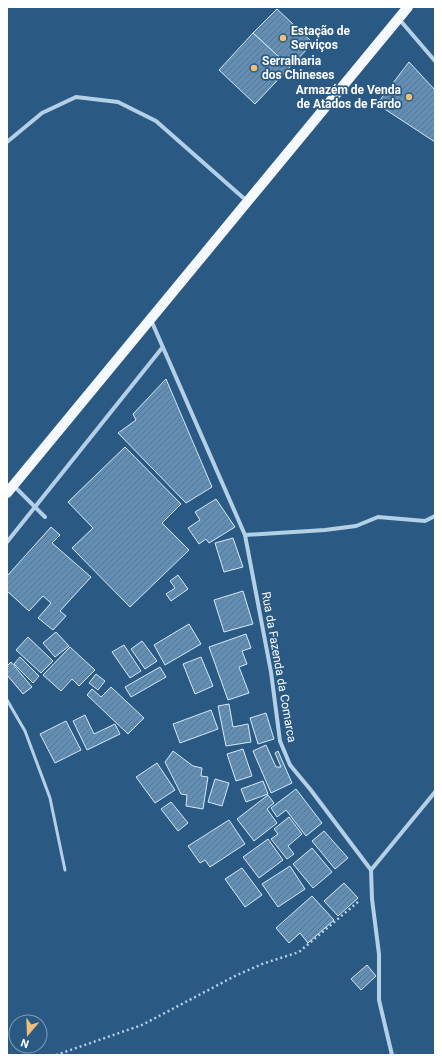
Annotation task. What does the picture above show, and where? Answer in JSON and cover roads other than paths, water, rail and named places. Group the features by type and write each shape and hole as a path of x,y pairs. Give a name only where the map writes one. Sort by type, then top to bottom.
{"main road":[{"path":"7,493 408,7"}],"street":[{"path":"399,18 435,61"},
{"path":"7,142 42,113 76,97 118,102 156,121 248,202"},
{"name":"Rua da Fazenda da Comarca","path":"150,319 208,446 246,535 271,672 280,741 290,765 371,870"},
{"path":"7,542 162,348"},
{"path":"14,485 45,517"},
{"path":"246,535 356,526 378,517 426,521 435,516"},
{"path":"392,1055 379,1000 379,954 372,899 371,870 435,792"}],"lane":[{"path":"7,700 25,731 50,798 65,870"}],"place":[{"name":"Estação de Serviços","path":"283,38"},
{"name":"Serralharia dos Chineses","path":"254,68"},
{"name":"Armazém de Venda de Atados de Fardo","path":"409,97"}]}
